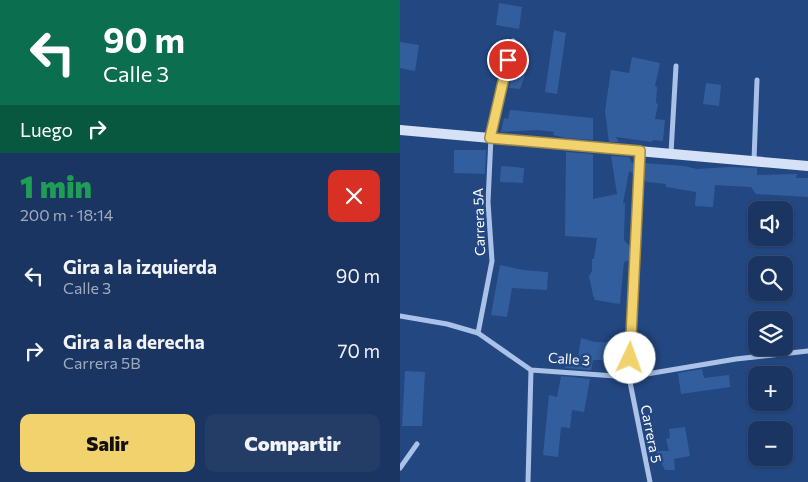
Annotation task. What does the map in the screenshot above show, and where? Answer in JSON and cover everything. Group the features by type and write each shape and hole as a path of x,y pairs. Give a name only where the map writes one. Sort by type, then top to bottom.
{"street":[{"name":"Carrera 5A","path":"478,333 492,261 488,202 490,138 513,41"},
{"path":"671,153 676,66"},
{"path":"754,160 757,80"},
{"path":"400,130 808,166"},
{"name":"Carrera 5","path":"640,151 628,377 650,482"},
{"name":"Calle 3","path":"400,316 447,324 478,333 531,370 628,377 736,359 808,351"},
{"path":"528,482 531,370"},
{"path":"400,468 417,444"}],"building":[{"path":"499,3 522,7 519,29 496,25"},
{"path":"554,30 566,33 557,94 545,92"},
{"path":"400,42 419,45 415,71 400,68"},
{"path":"514,57 530,61 520,89 509,88"},
{"path":"632,57 660,63 655,86 657,87 656,103 658,104 655,119 665,120 663,141 653,140 652,142 616,137 619,142 609,142 605,111 611,70 629,73"},
{"path":"706,83 721,85 719,106 703,104"},
{"path":"510,110 593,118 593,140 566,138 553,135 554,132 538,130 501,132 504,118 508,119"},
{"path":"454,150 486,150 485,174 454,173"},
{"path":"566,152 593,154 593,199 617,194 611,156 629,157 632,163 635,163 634,174 629,171 623,203 625,203 624,240 631,248 630,260 624,262 620,304 595,300 593,295 589,276 592,271 592,259 594,259 597,238 565,236"},
{"path":"644,163 684,166 697,169 757,168 757,175 797,174 796,178 808,178 808,197 756,194 751,187 715,185 713,207 695,206 696,192 666,187 666,184 647,182 643,179"},
{"path":"501,166 524,168 523,183 500,182"},
{"path":"500,265 523,270 548,272 547,290 512,288 507,317 491,315"},
{"path":"581,338 595,342 626,343 626,352 605,354 605,360 593,360 591,370 565,368 567,364 577,365"},
{"path":"702,369 704,378 729,375 730,387 681,394 678,373"},
{"path":"405,371 425,372 422,426 402,426"},
{"path":"561,376 590,379 584,412 572,410 570,428 561,427 558,457 543,455 549,395 557,397"},
{"path":"685,427 690,456 674,459 675,470 665,470 655,451 669,451 666,439 670,438 669,429"}],"route":[{"path":"508,60 490,138 640,151 630,358"}]}
